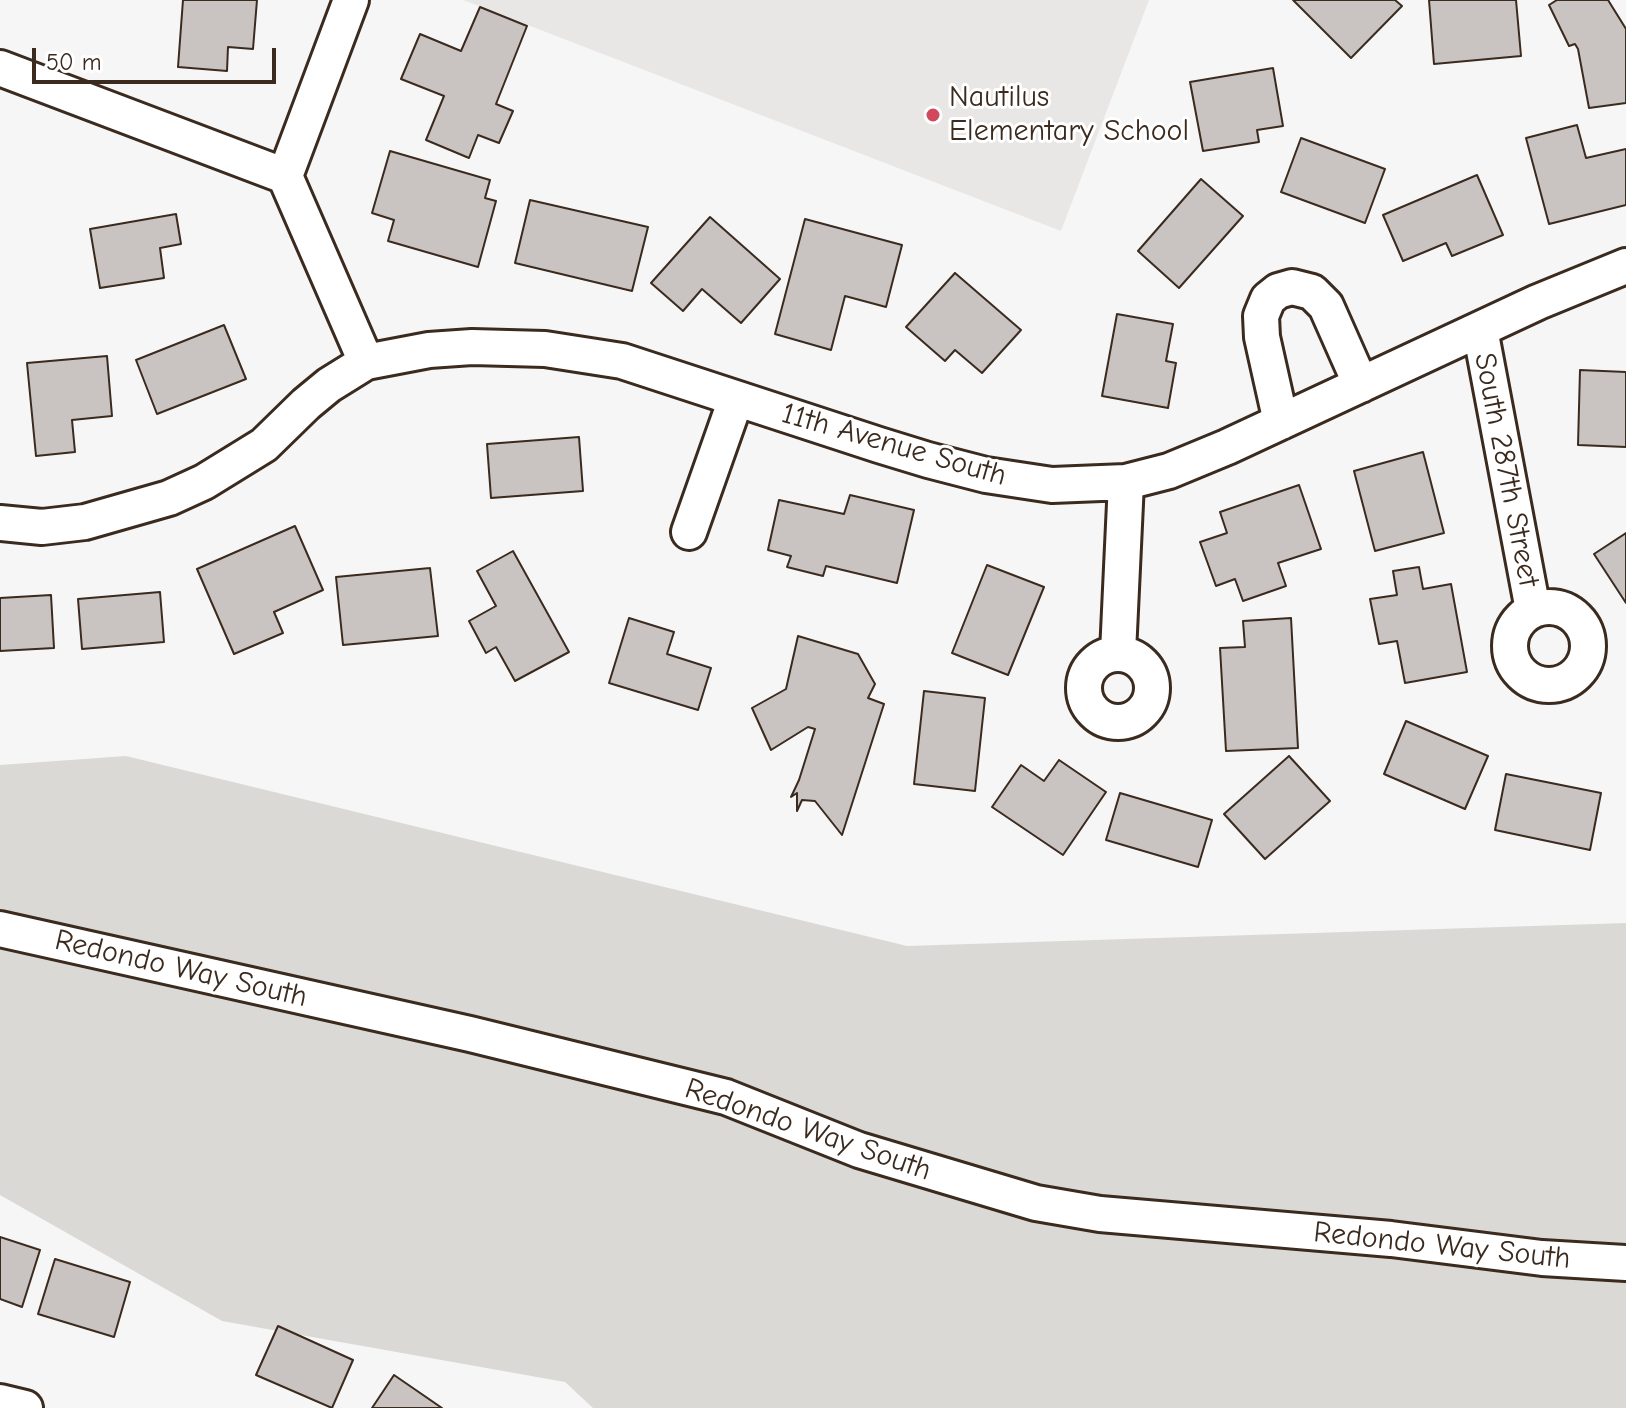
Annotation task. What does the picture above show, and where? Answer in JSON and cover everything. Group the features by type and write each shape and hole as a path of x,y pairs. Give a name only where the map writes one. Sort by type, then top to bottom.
{"street":[{"path":"0,523 42,527 85,522 169,498 204,482 264,445 329,385 366,362 285,176 351,0"},
{"path":"0,68 285,176"},
{"name":"11th Avenue South","path":"366,362 429,350 472,347 545,349 622,361 928,460 986,475 1052,485 1126,482 1169,471 1538,302 1626,266"},
{"path":"1281,422 1262,337 1261,316 1268,299 1278,291 1292,287 1312,292 1326,306 1361,385"},
{"name":"South 287th Street","path":"1480,329 1533,610"},
{"path":"689,532 736,399"},
{"path":"1118,653 1126,482"},
{"name":"Redondo Way South","path":"0,929 470,1034 726,1097 859,1150 1036,1203 1100,1214 1391,1239 1542,1258 1626,1263"},
{"path":"0,1402 25,1408"}],"shaded area":[{"name":"Nautilus Elementary School","path":"463,0 1149,0 1061,231"},
{"path":"126,756 907,946 1626,923 1626,1408 593,1408 565,1382 222,1321 0,1195 0,765"}],"building":[{"path":"183,0 257,0 253,49 228,47 227,71 178,67"},
{"path":"1293,0 1395,0 1402,6 1351,58"},
{"path":"1429,0 1516,0 1521,56 1434,64"},
{"path":"1557,0 1608,0 1626,29 1626,103 1589,108 1578,49 1575,44 1569,46 1549,5"},
{"path":"480,7 527,26 496,104 513,111 499,143 478,135 469,158 426,140 444,96 401,79 420,34 461,51"},
{"path":"1273,68 1283,126 1257,130 1259,142 1203,151 1190,82"},
{"path":"1577,125 1586,158 1626,149 1626,205 1549,224 1526,138"},
{"path":"1301,138 1385,169 1365,223 1281,192"},
{"path":"390,151 490,180 485,198 496,201 478,267 388,241 394,220 372,213"},
{"path":"1477,175 1503,235 1452,256 1446,243 1403,261 1383,215"},
{"path":"1201,179 1243,216 1179,288 1138,251"},
{"path":"530,200 648,227 632,291 515,263"},
{"path":"176,214 181,244 160,248 164,278 100,288 90,229"},
{"path":"710,217 780,279 741,323 702,289 683,311 651,283"},
{"path":"805,219 902,245 886,307 845,296 831,350 775,334"},
{"path":"955,273 1021,330 982,373 955,350 945,361 906,327"},
{"path":"1117,314 1173,324 1166,361 1176,363 1168,408 1102,396"},
{"path":"224,325 246,379 157,414 136,360"},
{"path":"107,356 112,416 72,420 75,452 36,456 27,363"},
{"path":"1580,370 1626,372 1626,447 1578,445"},
{"path":"579,437 583,491 491,498 487,444"},
{"path":"1423,452 1444,533 1375,551 1354,471"},
{"path":"1299,485 1321,549 1278,563 1286,586 1243,601 1235,579 1216,586 1200,542 1227,533 1220,512"},
{"path":"850,495 914,510 897,583 826,566 823,576 787,567 791,556 768,550 779,500 844,514"},
{"path":"295,526 323,590 274,612 283,633 234,654 197,569"},
{"path":"1626,533 1626,603 1594,554"},
{"path":"513,551 569,652 515,681 496,647 486,653 469,621 496,606 477,571"},
{"path":"987,565 1044,587 1008,675 952,653"},
{"path":"1419,567 1423,589 1451,584 1467,672 1405,683 1397,641 1379,644 1370,599 1397,595 1393,571"},
{"path":"430,568 438,636 343,645 336,577"},
{"path":"160,592 164,642 82,649 78,599"},
{"path":"51,595 54,648 0,651 0,598"},
{"path":"629,618 674,632 667,654 711,668 698,710 609,683"},
{"path":"1291,618 1298,748 1226,751 1220,648 1245,647 1243,621"},
{"path":"798,636 858,654 875,684 868,698 884,704 842,835 815,801 802,800 797,811 797,793 791,797 815,729 808,727 771,750 752,708 786,689"},
{"path":"924,691 985,698 975,791 914,784"},
{"path":"1406,721 1488,756 1465,809 1384,774"},
{"path":"1289,756 1330,801 1265,859 1224,814"},
{"path":"1059,760 1106,792 1063,855 992,807 1021,765 1044,781"},
{"path":"1506,774 1601,793 1590,850 1495,830"},
{"path":"1120,793 1212,820 1198,867 1106,840"},
{"path":"0,1237 40,1250 22,1307 0,1299"},
{"path":"55,1259 130,1282 114,1337 38,1314"},
{"path":"278,1326 353,1360 332,1408 256,1375"},
{"path":"394,1375 442,1408 372,1408"}],"place":[{"name":"Nautilus Elementary School","path":"933,115"}]}
